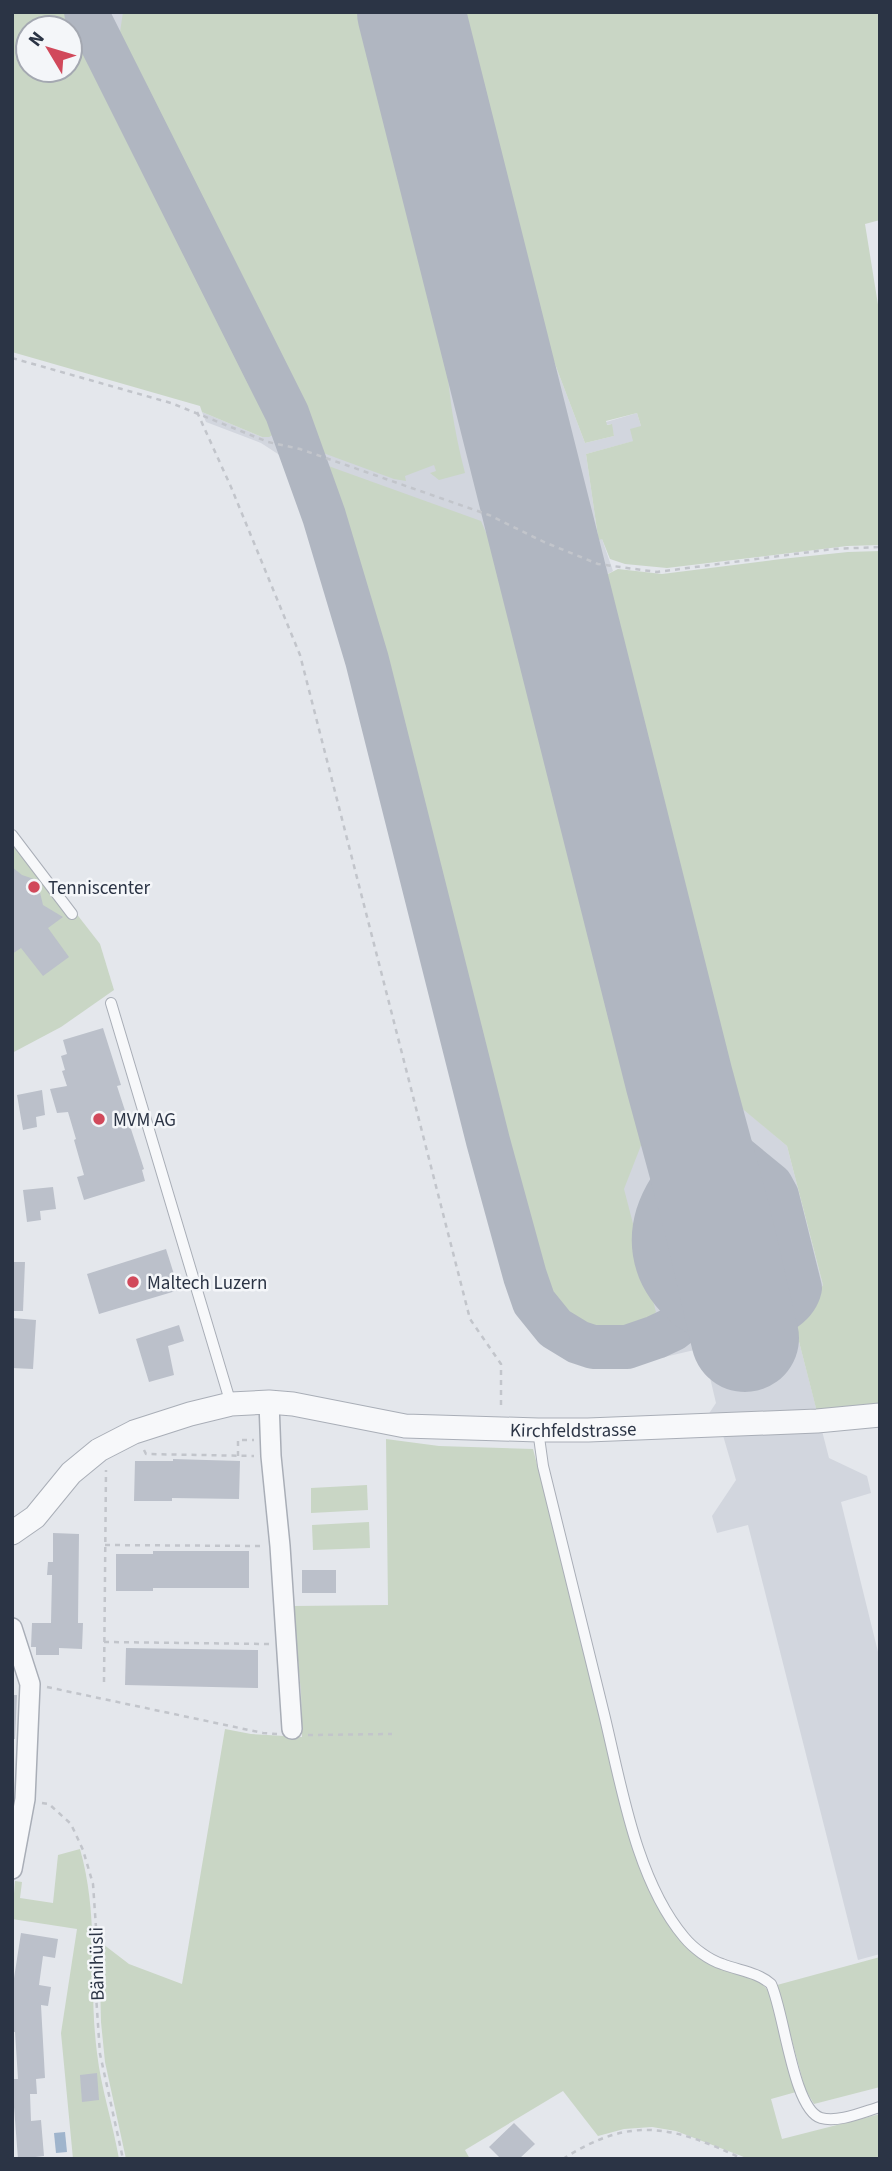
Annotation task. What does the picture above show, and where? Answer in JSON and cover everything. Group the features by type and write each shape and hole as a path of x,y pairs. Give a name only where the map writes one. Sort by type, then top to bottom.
{"street":[{"path":"269,1402 294,1733"},
{"name":"Kirchfeldstrasse","path":"12,1533 35,1517 71,1473 99,1450 134,1432 231,1404 293,1404 405,1426 538,1430 817,1421 880,1415"},
{"path":"12,1628 30,1684 25,1799 12,1869"}],"lane":[{"path":"12,835 72,914"},
{"path":"111,1003 231,1404"},
{"path":"538,1430 543,1466 620,1781 646,1873 684,1938 720,1964 761,1976 771,1984 798,2087 811,2112 818,2118 839,2118 880,2107"}],"path":[{"path":"12,358 197,412 268,442 300,449 489,515 598,564 657,572 833,549 880,547"},
{"path":"197,412 300,655 467,1311 500,1364 503,1427"},
{"path":"134,1432 146,1454 263,1456"},
{"path":"238,1456 238,1440 261,1440"},
{"path":"99,1450 106,1465 104,1682"},
{"path":"105,1545 271,1546"},
{"path":"104,1643 280,1644"},
{"path":"68,1691 263,1733 393,1734"},
{"name":"Bänihüsli","path":"25,1799 49,1804 71,1824 83,1850 93,1884 100,2054 123,2159"},
{"path":"563,2159 587,2143 607,2136 630,2130 652,2130 680,2134 743,2159"}],"shaded area":[{"path":"73,12 457,12 539,322 585,443 614,436 611,424 606,425 606,422 637,413 641,426 634,441 586,454 598,537 602,539 613,571 604,576 738,1104 787,1146 823,1285 795,1326 829,1458 867,1476 871,1493 841,1502 880,1660 880,1954 858,1960 748,1525 717,1533 712,1516 736,1480 722,1432 706,1418 716,1403 703,1348 626,1366 586,1363 554,1351 538,1336 520,1311 510,1284 509,1261 338,593 295,465 261,443 206,422 202,412 262,437 240,341 84,34 84,14"}],"green space":[{"path":"12,12 73,12 74,14 14,14 14,84 84,84 84,34 240,341 281,430 269,437 262,437 202,412 200,406 12,352"},
{"path":"123,12 357,12 364,24 446,343 452,408 465,473 439,480 430,473 436,471 434,465 405,476 406,481 315,450 297,405 122,55 119,39"},
{"path":"457,12 880,12 880,220 865,224 880,317 880,545 847,546 667,568 625,564 610,559 602,539 599,540 598,537 586,454 633,441 630,429 641,426 637,413 606,421 607,425 612,424 614,436 585,443 539,322"},
{"path":"320,463 481,521 505,577 647,1130 624,1189 656,1312 641,1324 626,1330 610,1333 579,1325 564,1316 541,1290 353,556"},
{"path":"880,551 880,1405 817,1412 795,1326 823,1285 787,1146 738,1105 604,576 618,569 662,574 781,559"},
{"name":"Tenniscenter","path":"12,831 100,944 114,990 61,1027 12,1053"},
{"path":"386,1439 439,1446 533,1449 615,1768 655,1900 677,1936 689,1948 722,1969 757,1980 772,1997 796,2092 771,2099 782,2139 880,2114 880,2159 749,2159 676,2131 652,2127 624,2129 598,2136 563,2091 465,2150 470,2159 126,2159 105,2062 99,1941 129,1964 182,1984 225,1729 251,1734 302,1737 293,1606 388,1605"},
{"path":"367,1485 368,1510 311,1513 311,1488"},
{"path":"369,1522 370,1548 313,1550 312,1525"},
{"path":"80,1849 90,1901 97,2053 119,2159 73,2159 61,2033 77,1929 12,1919 15,1881 22,1882 20,1898 53,1903 58,1855"},
{"path":"880,1957 880,2087 814,2104 805,2089 777,1985"}],"water":[{"path":"65,2132 67,2152 56,2153 54,2133"}],"building":[{"path":"12,867 22,875 37,880 43,905 63,917 48,928 69,957 43,976 21,948 12,954"},
{"name":"MVM AG","path":"103,1028 121,1085 117,1086 144,1169 145,1181 84,1200 77,1177 84,1175 68,1112 57,1113 50,1089 67,1086 62,1071 65,1070 61,1056 67,1054 63,1040"},
{"path":"42,1090 45,1115 36,1117 37,1127 23,1130 17,1095"},
{"path":"53,1187 56,1209 40,1211 41,1220 27,1222 23,1190"},
{"name":"Maltech Luzern","path":"166,1249 179,1290 99,1314 87,1274"},
{"path":"12,1262 25,1262 23,1311 12,1311"},
{"path":"12,1318 36,1320 33,1369 12,1368"},
{"path":"179,1325 184,1341 168,1346 174,1375 149,1382 136,1339"},
{"path":"135,1461 240,1461 239,1499 172,1498 172,1501 134,1501"},
{"path":"53,1533 79,1534 78,1623 83,1623 82,1649 59,1648 59,1655 36,1655 36,1647 31,1647 32,1623 51,1623 52,1575 47,1575 48,1562 53,1562"},
{"path":"153,1551 249,1551 249,1588 153,1588 153,1591 116,1591 116,1554 153,1554"},
{"path":"302,1570 336,1570 336,1593 302,1593"},
{"path":"126,1648 258,1650 258,1688 125,1685"},
{"path":"12,1695 17,1695 15,1739 12,1739"},
{"path":"21,1933 58,1939 55,1958 43,1956 39,1985 51,1987 48,2006 41,2005 45,2078 36,2079 37,2094 30,2094 31,2121 41,2120 44,2156 18,2159 12,2081 18,2079 15,2032 12,2032 12,1991"},
{"path":"97,2073 99,2100 82,2102 80,2075"},
{"path":"514,2123 535,2144 519,2159 501,2159 489,2147"}],"taxiway":[{"path":"86,12 287,413 324,516 367,660 488,1141 534,1302 555,1328 578,1342 593,1347 627,1347 656,1337 687,1318 710,1284 715,1264 717,1219"},
{"path":"408,12 415,28"},
{"path":"687,1110 699,1126 771,1185 777,1196 800,1288 790,1305 761,1321 724,1323 697,1313 676,1295 659,1268 655,1253 656,1221 670,1189 691,1159 695,1138"}],"runway":[{"path":"411,12 745,1338"}],"place":[{"name":"Tenniscenter","path":"34,887"},
{"name":"MVM AG","path":"99,1119"},
{"name":"Maltech Luzern","path":"133,1282"}]}
